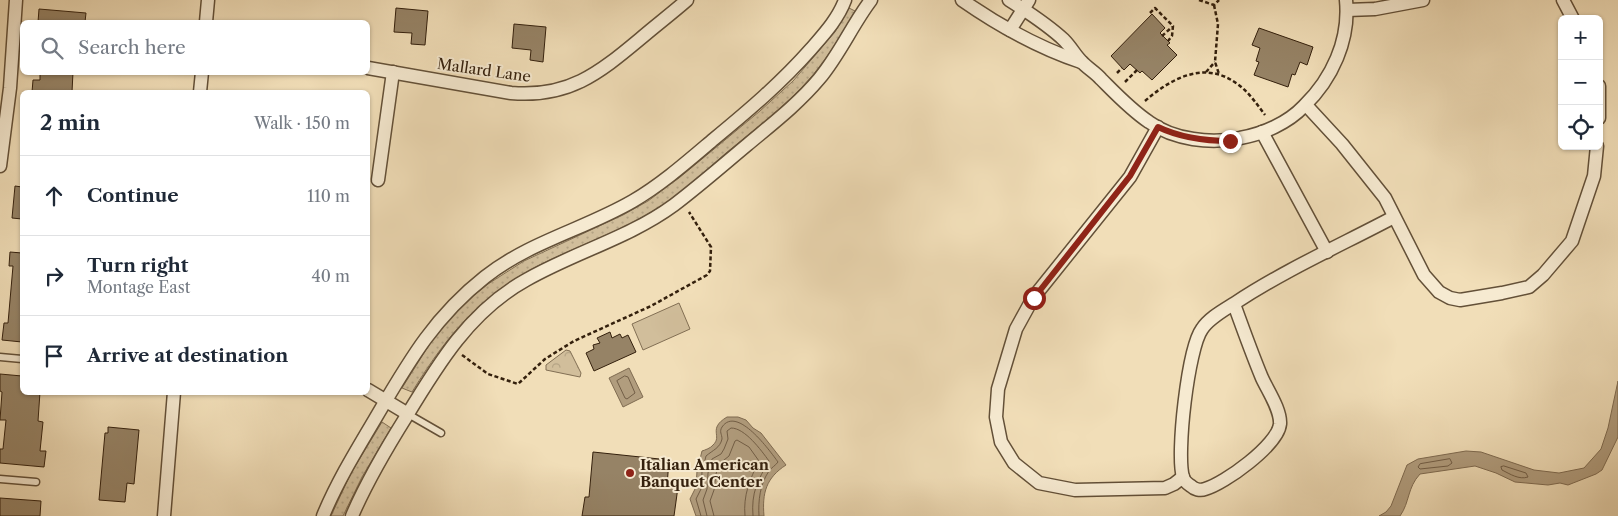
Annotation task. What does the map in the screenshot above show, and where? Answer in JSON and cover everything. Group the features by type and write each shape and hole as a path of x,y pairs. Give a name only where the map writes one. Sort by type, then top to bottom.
{"street":[{"path":"0,166 5,87 16,0"},
{"path":"206,20 208,0"},
{"name":"Mallard Lane","path":"370,68 510,94 527,95 560,89 594,75 612,63 687,0"},
{"path":"323,516 345,469 385,401 430,331 465,294 486,276 522,252 632,201 674,173 783,80 837,18 845,0"},
{"path":"352,516 376,467 434,370 458,337 494,302 531,277 630,232 654,218 699,185 802,98 824,72 871,0"},
{"path":"962,0 1010,30 1058,54 1081,62"},
{"path":"1009,0 1026,4 1065,41 1081,62 1098,75 1136,113 1158,127 1188,138 1211,141 1230,141 1262,132 1288,119 1306,105 1325,81 1341,48 1346,5 1376,9 1423,0"},
{"path":"1563,0 1571,15"},
{"path":"1010,30 1026,4"},
{"path":"378,180 393,72"},
{"path":"200,90 202,75"},
{"path":"1306,105 1342,144 1385,198 1424,275 1438,292 1450,298 1460,300 1529,287 1543,276 1572,241 1594,176 1597,150"},
{"path":"1158,127 1130,176 1034,298 1016,329 998,389 996,417 1001,442 1014,463 1039,483 1075,490 1165,488 1183,477"},
{"path":"1262,132 1327,252"},
{"path":"1234,304 1262,378 1276,406 1280,424 1273,440 1254,459 1220,482 1204,490 1197,489 1186,482 1183,477 1182,458 1184,407 1194,346 1202,328 1217,315 1256,289 1394,217"},
{"path":"370,391 408,414"},
{"path":"164,516 174,395"}],"lane":[{"path":"0,357 20,360"},
{"path":"408,414 441,433"},
{"path":"0,480 36,482"}],"path":[{"path":"1199,0 1214,5"},
{"path":"1214,5 1219,0"},
{"path":"1214,5 1218,24 1215,62 1219,74"},
{"path":"1150,13 1155,8 1173,26"},
{"path":"1162,36 1173,26"},
{"path":"1168,41 1172,36 1173,26"},
{"path":"1205,73 1215,62"},
{"path":"1117,73 1122,68"},
{"path":"1125,82 1137,70"},
{"path":"1145,101 1170,81 1190,74 1219,74 1228,77 1245,90 1265,115"},
{"path":"462,355 488,374 518,384 545,360 574,341 651,306 707,275 710,271 711,247 689,212"}],"green space":[{"path":"849,8 855,11 823,62 802,87 765,121 685,189 658,208 619,229 528,271 507,284 488,298 455,331 440,349 412,392 402,388 436,334 468,300 488,284 524,261 623,215 648,201 679,178 793,81 835,32"},
{"path":"679,303 690,329 643,350 632,324"},
{"path":"566,350 570,351 581,373 580,377 546,370 546,365"},
{"path":"382,422 391,428 362,477 343,516 331,516 351,473"}],"water":[{"path":"629,368 643,397 623,407 609,378"},
{"path":"1618,381 1618,437 1602,470 1596,474 1568,485 1560,483 1548,485 1515,482 1475,466 1420,474 1413,484 1406,506 1400,516 1379,516 1391,506 1407,465 1418,459 1466,451 1481,452 1534,470 1559,473 1584,468 1601,449 1608,428"},
{"path":"727,417 738,417 746,420 761,433 786,465 774,475 767,487 764,500 764,516 696,516 690,499 696,487 697,471 702,451 711,447 716,442 716,429 721,421"}],"building":[{"path":"396,8 428,11 425,45 411,44 412,33 394,32"},
{"path":"39,9 86,13 85,20 38,20"},
{"path":"1152,14 1165,28 1160,33 1170,43 1167,45 1177,55 1152,80 1130,64 1124,70 1111,56"},
{"path":"514,24 546,27 543,62 530,60 531,50 512,48"},
{"path":"1259,28 1313,47 1307,65 1300,62 1295,75 1292,74 1288,87 1254,75 1259,62 1256,61 1260,48 1252,45"},
{"path":"40,75 73,75 72,90 32,90 33,80 40,80"},
{"path":"15,186 20,187 20,219 12,218"},
{"path":"10,252 20,253 20,342 2,340 4,323 8,323 13,266 9,266"},
{"path":"610,332 612,338 620,334 622,338 628,335 636,352 594,371 586,353 594,349 593,345 600,343 597,338"},
{"path":"0,374 20,376 20,395 40,395 38,421 43,422 40,451 46,451 44,467 0,463 0,449 3,449 6,420 0,420 2,392 0,391"},
{"path":"108,427 139,430 134,484 127,483 125,502 99,500 105,433 108,433"},
{"name":"Italian American Banquet Center","path":"593,452 669,460 667,486 678,487 674,516 582,516 585,497 589,497"},
{"path":"0,498 41,501 40,516 0,516"}],"place":[{"name":"Italian American Banquet Center","path":"630,473"}],"route":[{"path":"1034,298 1130,176 1158,127 1188,138 1230,141"}]}
